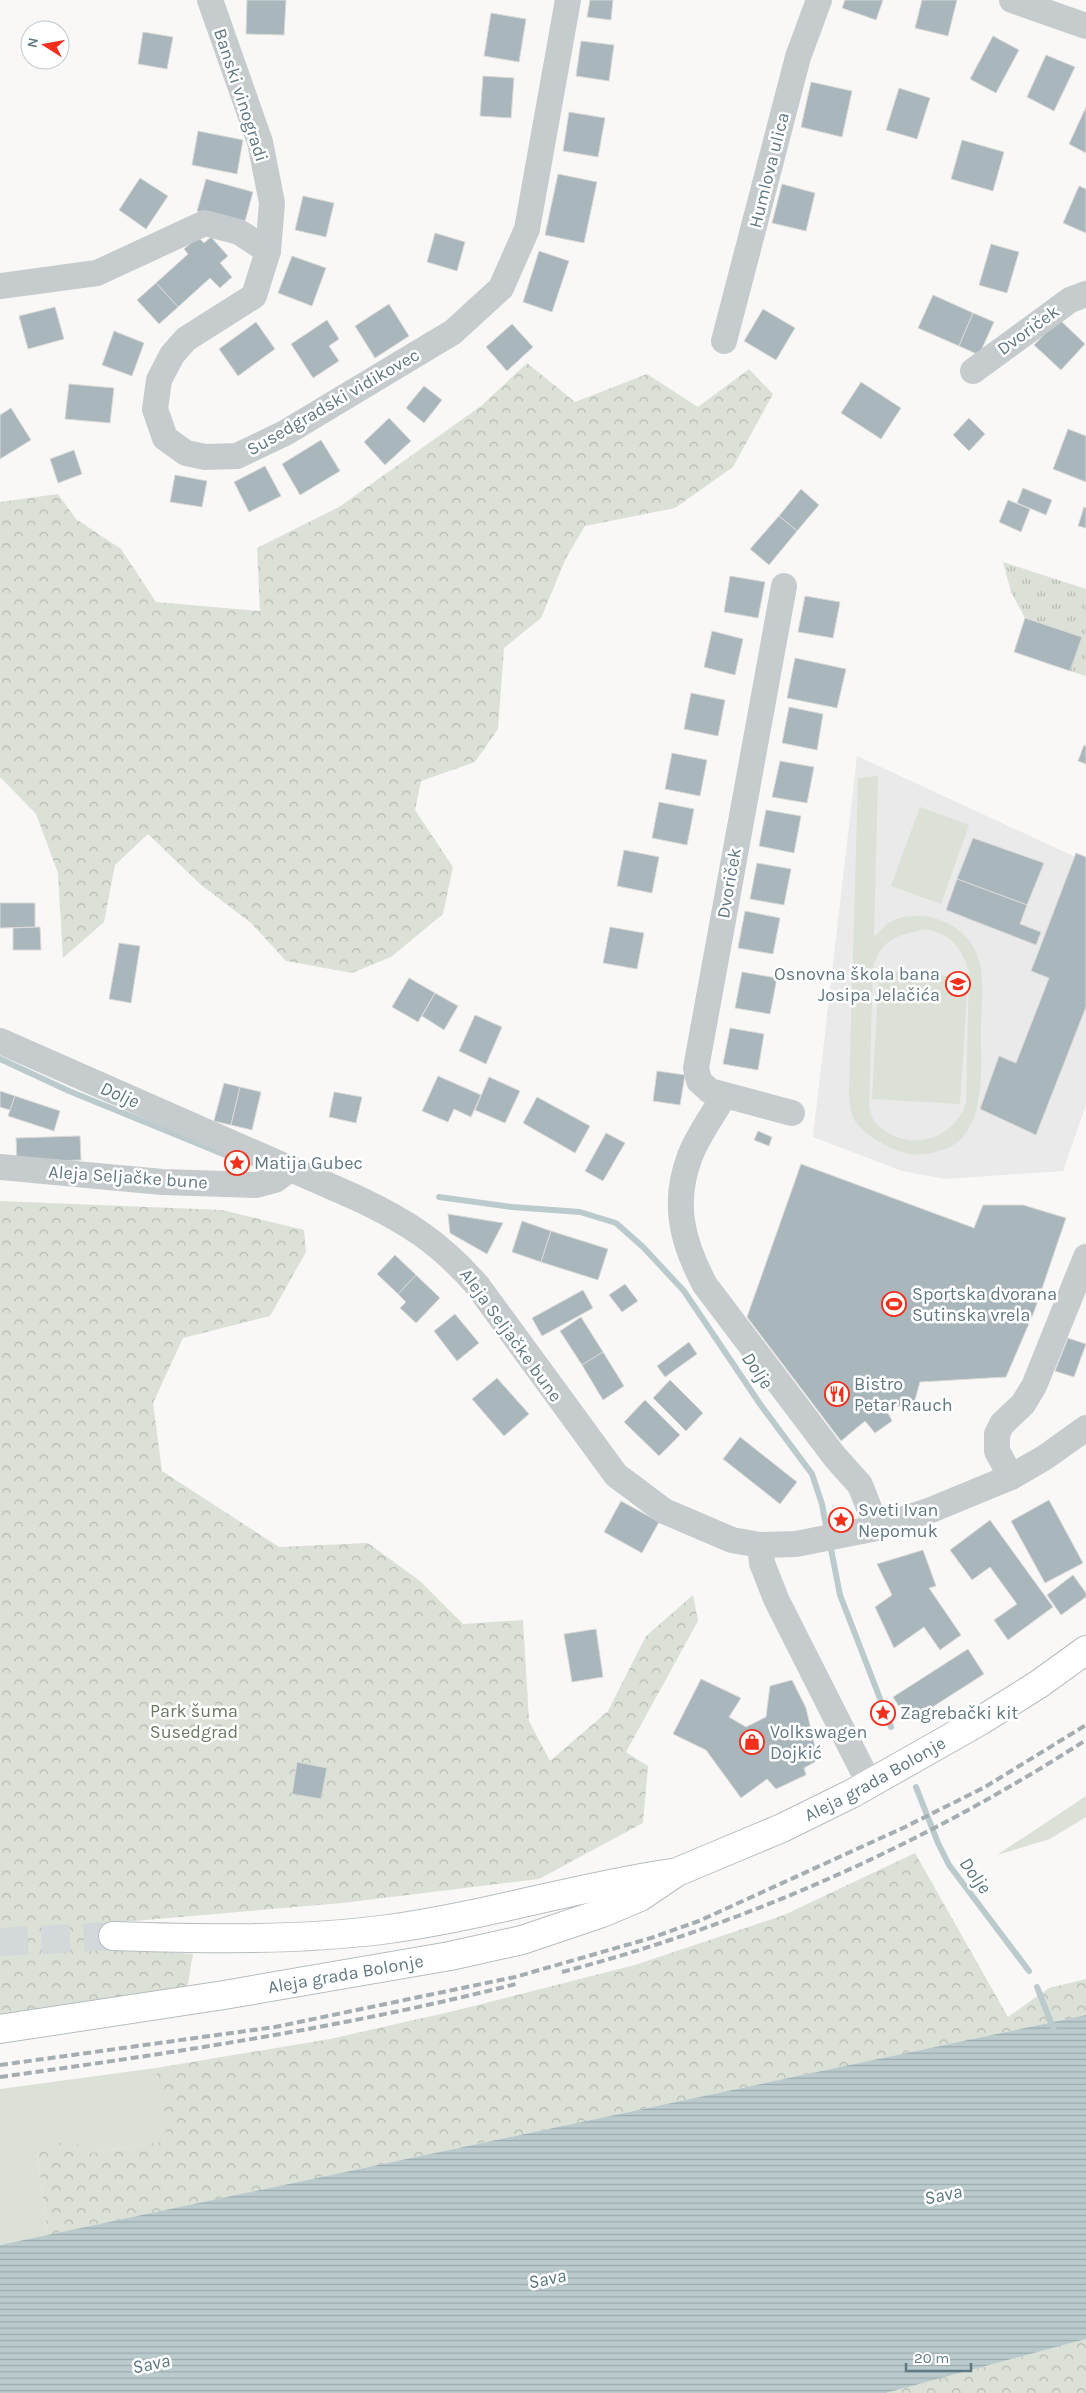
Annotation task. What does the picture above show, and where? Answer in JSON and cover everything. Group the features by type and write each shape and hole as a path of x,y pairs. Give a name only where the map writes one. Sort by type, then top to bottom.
{"main road":[{"name":"Aleja grada Bolonje","path":"0,2029 224,1995 450,1956 522,1940 602,1913 640,1897 677,1872 782,1828 869,1783 988,1716 1039,1684 1086,1650"},
{"name":"Aleja grada Bolonje","path":"112,1936 220,1939 299,1938 387,1929 462,1917 608,1884 677,1872"}],"street":[{"name":"Banski vinogradi","path":"210,0 260,142 272,203 268,251"},
{"name":"Susedgradski vidikovec","path":"268,251 254,296 186,339 172,355 159,380 155,409 165,438 186,453 205,457 237,456 285,432 453,332 501,288 527,229 568,0"},
{"name":"Humlova ulica","path":"724,341 798,57 819,0"},
{"path":"1012,0 1086,26"},
{"path":"0,286 97,273 205,223 239,232 268,251"},
{"name":"Dvoriček","path":"973,371 1070,300 1086,294"},
{"name":"Dvoriček","path":"784,586 696,1068 699,1081 710,1091 792,1113"},
{"path":"0,1041 291,1168"},
{"path":"724,1096 690,1155 681,1188 681,1226 691,1260 716,1300 835,1457 860,1485 877,1528"},
{"name":"Aleja Seljačke bune","path":"0,1167 162,1182 256,1185 275,1180 291,1168 396,1217 429,1238 455,1259 478,1285 616,1475 664,1511 732,1540 760,1545 796,1544 877,1528 932,1510 1011,1477 1044,1458 1086,1428"},
{"path":"1011,1477 996,1451 997,1434 1002,1424 1023,1404 1034,1386 1086,1257"},
{"path":"760,1545 762,1563 776,1599 869,1783"}],"shaded area":[{"name":"Osnovna škola bana Josipa Jelačića","path":"857,756 1086,862 1086,1105 1063,1171 945,1179 902,1171 813,1137"}],"green space":[{"path":"527,363 575,402 647,374 698,407 749,369 773,394 733,467 675,508 585,526 566,558 541,618 504,648 498,729 475,762 421,781 415,810 453,867 443,914 391,957 352,973 286,961 251,923 200,884 148,834 115,865 104,922 63,958 58,873 36,814 0,777 0,502 58,494 76,519 121,549 156,602 260,611 257,548 339,507 481,406"},
{"path":"1003,562 1086,589 1086,676 1070,671 1081,637 1025,618 1011,592"},
{"path":"878,776 874,937 897,919 908,916 931,917 961,932 975,950 981,968 981,1079 979,1098 967,1132 955,1144 939,1151 918,1154 903,1153 879,1142 856,1123 851,1109 849,1095 858,778","holes":["925,929 954,943 969,971 966,1103 960,1116 951,1127 939,1135 913,1140 899,1138 886,1132 875,1122 869,1108 873,968 881,950 892,940"]},
{"path":"920,807 969,825 941,904 891,886"},
{"path":"879,970 968,978 960,1104 872,1099"},
{"name":"Park šuma Susedgrad","path":"0,1201 222,1210 304,1230 306,1252 270,1316 183,1338 153,1403 162,1471 279,1547 368,1543 420,1581 463,1624 523,1620 529,1721 550,1761 608,1711 646,1636 693,1595 698,1621 626,1752 648,1766 643,1823 539,1879 342,1903 111,1923 101,1947 193,1954 187,1989 0,2017"},
{"path":"1086,1796 1086,1817 1050,1839 997,1855"},
{"path":"915,1853 1008,2017 1049,1988 1086,1979 1086,2015 48,2235 37,2151 73,2138 85,2154 167,2141 156,2068 330,2039 458,2010 635,1965 784,1915"},
{"path":"156,2068 168,2141 85,2154 37,2151 48,2235 0,2245 0,2089"},
{"path":"1086,2339 1086,2393 886,2393"}],"water":[{"name":"Sava","path":"1086,2015 1086,2339 886,2393 0,2393 0,2245"}],"building":[{"path":"247,0 286,0 284,35 246,34"},
{"path":"590,0 613,0 611,20 587,17"},
{"path":"845,0 883,0 876,20 842,8"},
{"path":"922,0 957,0 948,36 915,28"},
{"path":"491,13 526,19 519,62 484,56"},
{"path":"143,32 173,37 167,69 138,64"},
{"path":"993,36 1019,50 996,93 970,79"},
{"path":"581,41 614,45 609,81 576,76"},
{"path":"1046,55 1075,67 1054,111 1027,97"},
{"path":"483,76 514,78 511,118 480,116"},
{"path":"811,82 852,91 842,137 801,127"},
{"path":"899,88 930,98 917,139 886,130"},
{"path":"1086,107 1086,153 1069,144"},
{"path":"569,112 605,118 598,157 563,151"},
{"path":"198,131 243,140 237,174 192,165"},
{"path":"962,140 1004,152 993,191 951,179"},
{"path":"558,174 597,182 584,243 545,235"},
{"path":"140,178 168,196 146,229 119,210"},
{"path":"206,179 253,192 244,225 197,211"},
{"path":"782,184 815,193 806,231 772,223"},
{"path":"1079,186 1086,189 1086,233 1063,223"},
{"path":"303,196 334,203 326,237 295,230"},
{"path":"435,233 465,242 457,271 427,262"},
{"path":"198,237 204,243 211,237 228,256 220,263 232,277 220,288 210,278 178,307 156,283 188,254 184,249"},
{"path":"991,244 1019,252 1007,293 979,285"},
{"path":"539,251 569,261 552,312 523,302"},
{"path":"292,256 326,268 312,306 278,293"},
{"path":"156,283 178,307 159,324 137,300"},
{"path":"933,295 973,313 959,346 918,328"},
{"path":"389,304 409,336 375,358 355,326"},
{"path":"55,307 64,339 28,349 19,316"},
{"path":"763,309 795,328 776,360 744,341"},
{"path":"973,313 994,322 979,355 959,346"},
{"path":"1059,319 1085,344 1061,370 1034,345"},
{"path":"327,320 339,339 329,346 339,361 313,378 291,344"},
{"path":"256,322 275,349 238,376 219,349"},
{"path":"512,324 533,347 507,371 486,347"},
{"path":"114,331 144,343 132,376 102,365"},
{"path":"861,382 901,408 881,439 841,413"},
{"path":"69,384 114,388 110,423 65,419"},
{"path":"424,386 442,400 424,423 406,408"},
{"path":"11,408 31,440 0,459 0,415"},
{"path":"389,418 411,441 385,465 364,442"},
{"path":"969,418 985,434 969,451 953,435"},
{"path":"1068,429 1086,436 1086,482 1053,469"},
{"path":"321,440 340,471 300,495 282,464"},
{"path":"74,450 82,474 58,483 50,459"},
{"path":"265,466 281,496 249,512 234,482"},
{"path":"175,475 207,481 202,507 170,502"},
{"path":"1023,488 1052,500 1046,515 1017,503"},
{"path":"801,489 819,505 797,531 779,516"},
{"path":"1008,500 1030,509 1021,532 999,522"},
{"path":"1084,507 1086,508 1086,528 1078,526"},
{"path":"779,516 797,531 769,565 750,549"},
{"path":"730,576 765,582 758,618 724,612"},
{"path":"805,596 840,602 833,638 798,632"},
{"path":"1025,618 1082,637 1070,671 1014,652"},
{"path":"712,631 743,639 735,675 704,667"},
{"path":"795,658 846,669 837,708 787,698"},
{"path":"691,693 725,700 718,736 684,729"},
{"path":"789,707 823,714 817,750 782,743"},
{"path":"1084,745 1086,746 1086,764 1078,761"},
{"path":"672,753 707,760 700,796 665,789"},
{"path":"780,761 814,767 807,803 772,797"},
{"path":"659,802 694,809 687,845 652,838"},
{"path":"766,810 801,816 794,853 759,846"},
{"path":"973,838 1044,863 1027,905 957,879"},
{"path":"624,850 659,857 652,893 617,886"},
{"path":"1076,853 1086,857 1086,1007 1036,1135 980,1109 999,1056 1016,1063 1049,978 1031,971"},
{"path":"757,863 791,869 784,905 750,899"},
{"path":"957,879 1027,905 1020,924 1041,932 1036,945 946,910"},
{"path":"0,903 35,903 35,927 0,928"},
{"path":"745,911 780,918 773,954 738,948"},
{"path":"40,927 41,950 13,950 13,928"},
{"path":"610,927 644,933 637,969 603,963"},
{"path":"119,943 140,946 131,1003 109,999"},
{"path":"742,972 777,978 770,1014 735,1008"},
{"path":"409,978 435,993 418,1022 392,1007"},
{"path":"435,993 458,1006 444,1030 422,1016"},
{"path":"475,1015 502,1027 486,1064 459,1051"},
{"path":"730,1028 764,1034 758,1070 723,1064"},
{"path":"657,1071 685,1075 680,1105 653,1101"},
{"path":"438,1076 481,1095 471,1117 454,1109 448,1122 422,1111"},
{"path":"489,1077 520,1091 505,1123 475,1110"},
{"path":"224,1083 240,1087 231,1125 214,1121"},
{"path":"240,1087 261,1092 252,1130 231,1125"},
{"path":"0,1091 15,1096 10,1110 0,1107"},
{"path":"334,1092 362,1097 356,1123 329,1117"},
{"path":"15,1096 60,1111 54,1131 8,1116"},
{"path":"537,1097 590,1126 575,1153 523,1123"},
{"path":"758,1131 772,1137 769,1146 754,1140"},
{"path":"606,1133 625,1143 603,1181 585,1171"},
{"path":"80,1136 81,1160 17,1162 16,1138"},
{"name":"Sportska dvorana Sutinska vrela","path":"801,1164 974,1228 983,1205 1023,1205 1066,1218 1034,1312 1006,1377 920,1382 913,1407 884,1405 892,1421 875,1433 865,1421 841,1441 747,1317"},
{"path":"448,1214 503,1223 487,1254 450,1233"},
{"path":"522,1221 551,1231 541,1262 512,1252"},
{"path":"551,1231 608,1249 598,1280 541,1262"},
{"path":"395,1255 416,1275 398,1294 377,1274"},
{"path":"416,1275 440,1298 416,1323 400,1308 406,1302 398,1294"},
{"path":"625,1284 638,1301 622,1312 609,1295"},
{"path":"583,1290 593,1308 542,1336 532,1318"},
{"path":"455,1314 479,1343 457,1361 434,1331"},
{"path":"581,1317 603,1352 582,1365 560,1331"},
{"path":"1068,1338 1086,1344 1074,1377 1055,1371"},
{"path":"689,1342 697,1354 665,1377 657,1366"},
{"path":"603,1352 624,1386 603,1400 582,1365"},
{"path":"497,1378 529,1414 504,1436 472,1399"},
{"path":"670,1380 703,1413 686,1431 653,1398"},
{"path":"645,1400 680,1435 659,1456 624,1422"},
{"path":"740,1437 797,1482 780,1504 723,1459"},
{"path":"1049,1500 1083,1563 1045,1583 1011,1521"},
{"path":"621,1501 659,1522 642,1553 604,1532"},
{"path":"990,1520 1053,1607 1008,1640 994,1620 1017,1604 990,1567 972,1580 950,1550"},
{"path":"923,1550 936,1586 929,1588 961,1635 940,1650 924,1627 894,1648 875,1607 892,1595 877,1564"},
{"path":"1073,1575 1086,1593 1086,1597 1061,1615 1047,1595"},
{"path":"596,1629 603,1677 572,1682 564,1634"},
{"path":"968,1649 984,1674 909,1722 893,1697"},
{"name":"Volkswagen Dojkić","path":"701,1679 741,1698 729,1717 746,1727 766,1717 770,1686 792,1680 806,1708 818,1760 804,1768 806,1775 776,1789 767,1779 741,1798 706,1750 673,1734"},
{"path":"297,1762 327,1768 321,1799 292,1794"}],"waterway":[{"name":"Dolje","path":"0,1059 69,1091 228,1156"},
{"name":"Dolje","path":"439,1197 512,1207 580,1212 616,1223 643,1247 684,1291 760,1404 812,1474 822,1504 827,1531"},
{"name":"Dolje","path":"830,1544 840,1595 891,1727"},
{"name":"Dolje","path":"916,1787 938,1843 949,1865 1029,1971"},
{"name":"Dolje","path":"1037,1987 1054,2030"}],"tunnel":[{"path":"0,1942 113,1936"}],"railway":[{"path":"0,2065 275,2027 515,1977 651,1938 699,1921 905,1827 985,1787 1086,1725"},
{"path":"562,1972 699,1930 767,1905 833,1877 963,1813 1025,1778 1086,1740"},
{"path":"0,2077 260,2038 388,2013 516,1984"}],"place":[{"name":"Osnovna škola bana Josipa Jelačića","path":"958,984"},
{"name":"Matija Gubec","path":"237,1163"},
{"name":"Sportska dvorana Sutinska vrela","path":"894,1304"},
{"name":"Bistro Petar Rauch","path":"837,1394"},
{"name":"Sveti Ivan Nepomuk","path":"841,1520"},
{"name":"Zagrebački kit","path":"883,1713"},
{"name":"Volkswagen Dojkić","path":"752,1742"}]}
